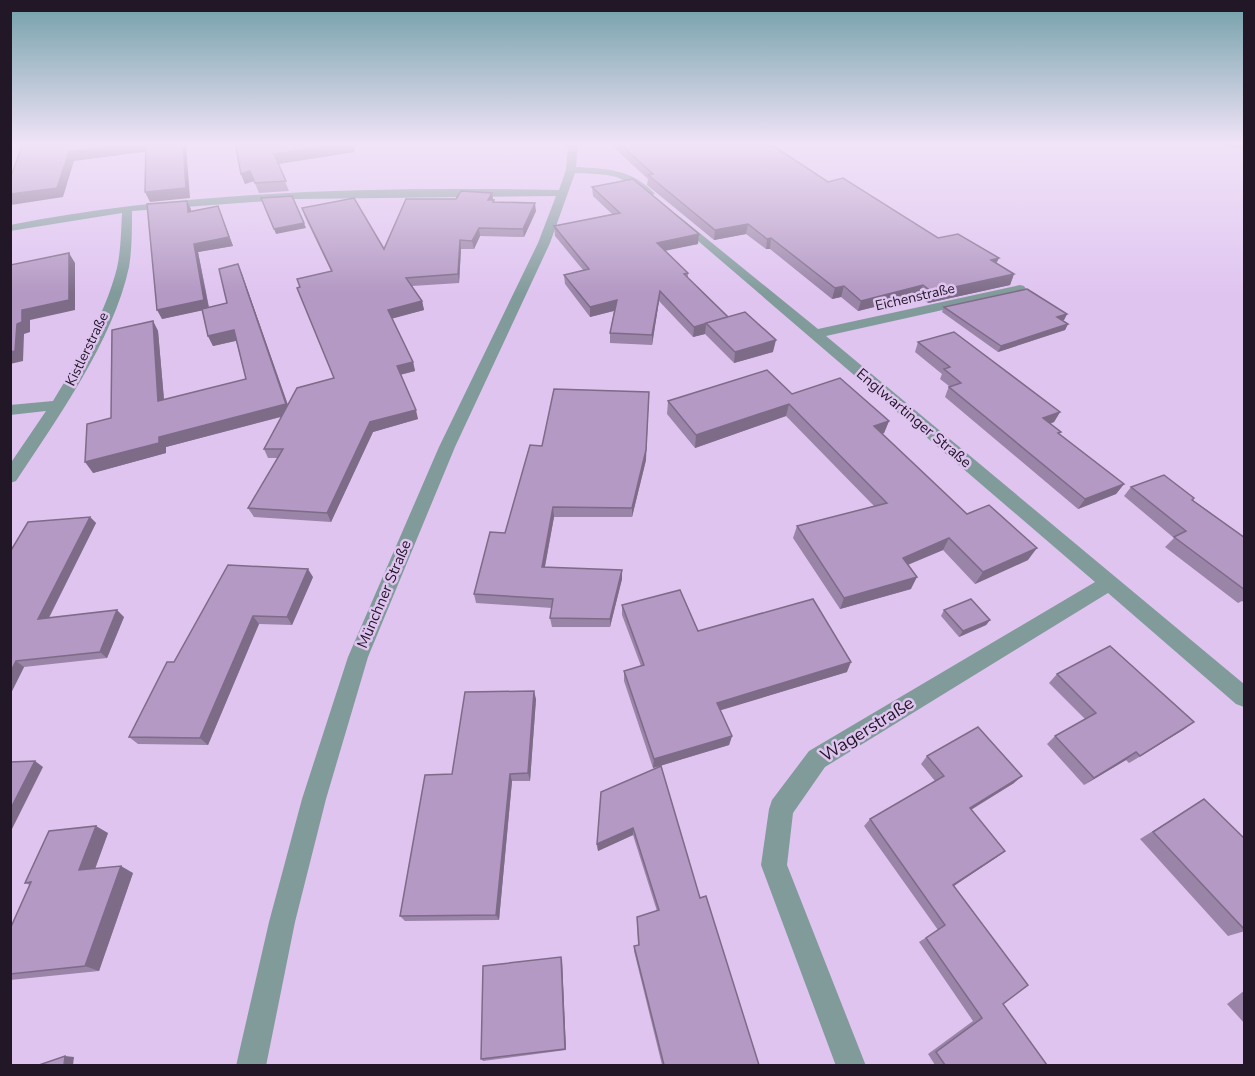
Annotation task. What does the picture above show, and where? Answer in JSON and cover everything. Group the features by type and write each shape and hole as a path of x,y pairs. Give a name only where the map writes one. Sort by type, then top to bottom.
{"street":[{"path":"10,228 78,215 228,199 298,195 535,193"},
{"name":"Münchner Straße","path":"251,1065 282,922 314,799 358,657 443,457 544,243 563,193"},
{"path":"649,193 656,199"},
{"name":"Kistlerstraße","path":"10,477 59,405 94,338 121,275 126,242 127,209"},
{"name":"Englwartinger Straße","path":"673,214 1245,697"},
{"name":"Eichenstraße","path":"816,334 1020,289"},
{"path":"10,410 59,405"},
{"name":"Wagerstraße","path":"851,1065 774,864 781,809 817,759 1109,583"}],"building":[{"path":"460,193 492,193 488,200 494,200 493,202 535,203 523,229 479,228 472,241 460,240 458,274 406,278 422,301 388,310 413,362 397,366 416,410 370,422 327,513 248,508 283,449 264,449 297,388 334,378 297,288 300,287 297,279 332,271 302,208 354,198 384,249 406,199 456,199"},
{"path":"599,193 650,193 699,234 657,243 688,273 684,274 728,317 694,327 660,291 652,335 610,333 617,300 590,307 564,275 589,269 554,226 620,213"},
{"path":"670,193 867,193 938,238 958,234 999,258 991,260 1014,274 932,292 923,285 861,301 844,286 835,288 771,238 767,239 748,224 715,230"},
{"path":"292,196 304,223 274,229 261,198"},
{"path":"187,201 188,212 218,206 229,237 194,244 204,300 157,310 147,204"},
{"path":"69,253 69,300 22,310 22,322 17,324 15,351 10,352 10,265"},
{"path":"238,264 286,404 159,437 159,443 85,462 87,424 111,418 112,330 153,321 158,401 246,379 234,330 208,336 202,309 227,303 219,269"},
{"path":"1027,289 1067,314 1057,317 1068,324 1001,346 944,307"},
{"path":"745,312 776,340 735,352 706,323"},
{"path":"954,332 1060,412 1043,418 1061,432 1058,433 1124,484 1085,499 949,387 961,383 944,369 950,367 918,342"},
{"path":"767,370 792,394 840,378 889,421 874,426 967,514 989,505 1037,548 983,572 949,538 903,558 917,577 844,598 797,526 887,503 789,404 696,435 668,401"},
{"path":"554,389 649,392 646,450 632,508 553,507 542,567 622,570 610,619 550,618 553,599 474,594 490,532 505,533 530,445 542,446"},
{"path":"1164,475 1194,498 1192,500 1245,538 1245,590 1174,537 1186,531 1131,487"},
{"path":"90,517 38,619 117,610 100,652 16,661 10,673 10,552 28,522"},
{"path":"228,565 308,569 287,617 253,616 200,738 129,737 167,662 174,662"},
{"path":"680,590 698,631 813,599 851,662 717,703 732,736 654,759 624,671 644,665 622,605"},
{"path":"971,599 990,620 963,631 944,610"},
{"path":"1110,646 1194,722 1140,756 1136,752 1094,778 1055,736 1096,713 1057,674"},
{"path":"534,691 528,773 510,774 496,915 400,916 425,775 452,774 465,692"},
{"path":"978,727 1022,776 970,808 1005,851 953,885 1028,985 1003,1004 1047,1065 945,1065 936,1052 982,1018 926,938 945,925 870,819 944,776 927,756"},
{"path":"35,761 10,810 10,762"},
{"path":"661,766 700,898 706,896 759,1065 664,1065 634,946 639,945 637,917 659,910 633,828 597,844 601,792"},
{"path":"1204,799 1245,839 1245,930 1153,832"},
{"path":"96,826 79,870 121,866 85,966 10,974 10,929 31,882 25,883 49,831"},
{"path":"561,957 565,1049 481,1059 483,966"},
{"path":"65,1056 64,1065 39,1065"}]}
